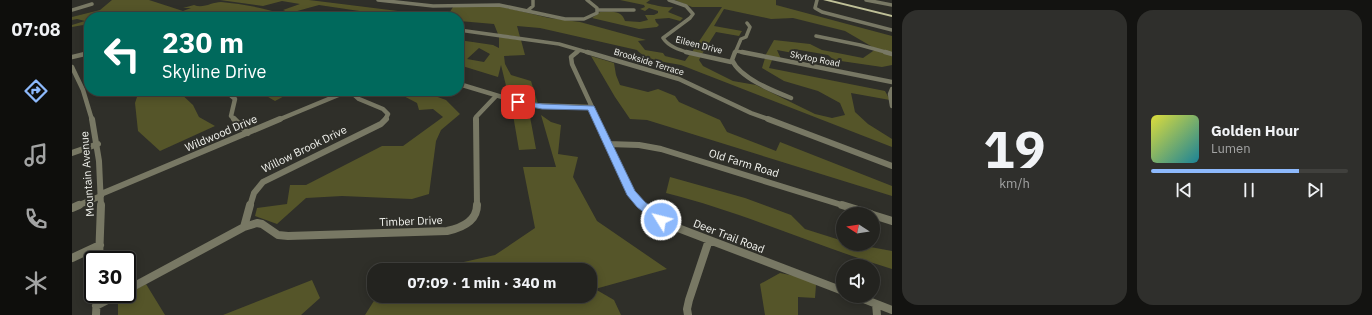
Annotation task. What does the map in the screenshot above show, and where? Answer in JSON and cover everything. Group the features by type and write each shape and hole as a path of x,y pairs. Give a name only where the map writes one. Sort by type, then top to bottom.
{"main road":[{"path":"825,0 892,16"}],"street":[{"path":"378,0 428,6 503,5 558,19 573,20 592,16 596,14 598,10"},
{"path":"471,0 473,5"},
{"path":"527,11 533,6 533,0"},
{"path":"587,0 596,6 598,10"},
{"name":"Eileen Drive","path":"669,0 686,6 693,14 690,18 664,36 663,38 665,43 678,50 732,62"},
{"path":"817,0 815,8 822,12 892,30"},
{"path":"866,0 892,5"},
{"path":"72,10 92,4"},
{"path":"598,10 634,10"},
{"path":"747,23 750,27 746,37 741,39 732,62 738,69 778,93 791,98"},
{"name":"Brookside Terrace","path":"464,31 550,42 679,79 751,113 892,166"},
{"path":"816,36 860,45 892,54"},
{"name":"Deer Trail Road","path":"580,50 572,56 571,60 631,193 641,205 669,224 836,288"},
{"name":"Skytop Road","path":"736,51 892,82"},
{"path":"72,57 84,54"},
{"name":"Mountain Avenue","path":"72,67 74,75 90,109 98,144 101,195 100,251"},
{"path":"464,86 529,105 591,107"},
{"path":"892,89 890,96 892,106"},
{"path":"232,96 235,99 231,116 248,133"},
{"name":"Wildwood Drive","path":"72,208 337,96"},
{"name":"Willow Brook Drive","path":"244,227 254,193 263,182 381,124 386,119 388,114 385,110 356,96"},
{"name":"Timber Drive","path":"244,227 257,223 262,224 278,235 288,236 447,231 464,226 473,218 477,211 476,117 496,96"},
{"path":"72,152 98,144"},
{"name":"Old Farm Road","path":"608,144 638,145 661,149 849,207"},
{"name":"Old Farm Road","path":"880,216 892,220"},
{"path":"136,285 244,227"},
{"path":"688,315 687,309 689,300 709,240"},
{"path":"72,258 100,246"},
{"path":"96,311 107,303"},
{"path":"877,315 876,304 892,310"}],"shaded area":[{"path":"112,0 149,0 183,11 191,8 183,8 194,5 204,6 221,2 276,12 92,12 100,10"},
{"path":"220,0 309,0 406,12 366,12 319,5 294,12 288,12 283,10 300,4 282,1 263,6"},
{"path":"620,0 650,0 646,3 662,7 673,7 668,12 683,18 680,21 669,18 655,19 659,25 657,27 639,29 592,18 600,12 615,12 621,15 625,21 640,22 648,20 645,15 654,15 658,13 658,11 649,8 645,11 640,9 645,7 644,5"},
{"path":"675,0 776,0 776,5 892,36 892,65 882,67 834,60 828,55 794,49 793,53 777,50 781,59 765,56 774,40 810,44 822,50 863,58 876,49 845,31 793,18 771,19 724,9 714,26 742,31 739,36 716,32 702,54 692,52 722,7 692,7"},
{"path":"494,5 549,18 580,22 646,40 638,41 645,50 663,53 665,56 685,61 690,54 701,56 699,60 703,66 733,81 756,85 815,114 832,118 845,115 840,103 818,91 784,81 762,68 765,58 772,60 769,68 885,91 890,100 851,93 855,112 868,124 892,139 892,147 681,65 646,57 637,50 540,28 517,26 520,37 498,34 494,24 464,21 464,12 450,12 453,7"},
{"path":"84,14 84,21 77,19 72,20 72,17"},
{"path":"84,21 84,25 72,27 72,25"},
{"path":"499,37 521,40 525,55 504,56 505,64 511,75 531,81 538,104 509,98 501,65 498,77 464,67 464,41 493,45 499,48","holes":["479,48 490,54 484,62 467,59"]},
{"path":"591,56 614,63 616,75 620,85 648,92 658,89 675,96 679,102 720,120 727,132 776,151 780,142 892,186 892,196 647,120 630,119"},
{"path":"137,96 183,96 193,105 199,117 215,126 160,151 138,131 135,103"},
{"path":"266,96 284,96 275,101"},
{"path":"404,96 435,96 446,100 460,114 441,130 436,141 429,194 412,199 342,196 306,198 277,224 255,216 257,208 287,204 290,185 306,185 382,146 403,146 443,117 433,109 419,110 417,103"},
{"path":"511,103 528,106 536,149 519,150"},
{"path":"541,115 551,122 561,125 558,154 578,157 573,177 597,221 667,269 597,288 597,263 459,263 495,255 535,228 523,167 556,167"},
{"path":"670,177 745,198 791,215 805,229 836,239 836,250 751,219 666,193"},
{"path":"880,249 892,251 892,269 880,265 880,259 861,259 838,251 880,251"},
{"path":"780,273 805,278 816,285 815,298 798,297 798,315 765,315 760,284"},
{"path":"312,280 320,298 301,315 223,315"},
{"path":"146,284 165,315 118,315 118,303 136,303 136,289"},
{"path":"597,290 614,300 621,315 365,315 373,303 597,303"}],"route":[{"path":"518,102 542,106 591,107 631,193 641,205 661,220"}]}
